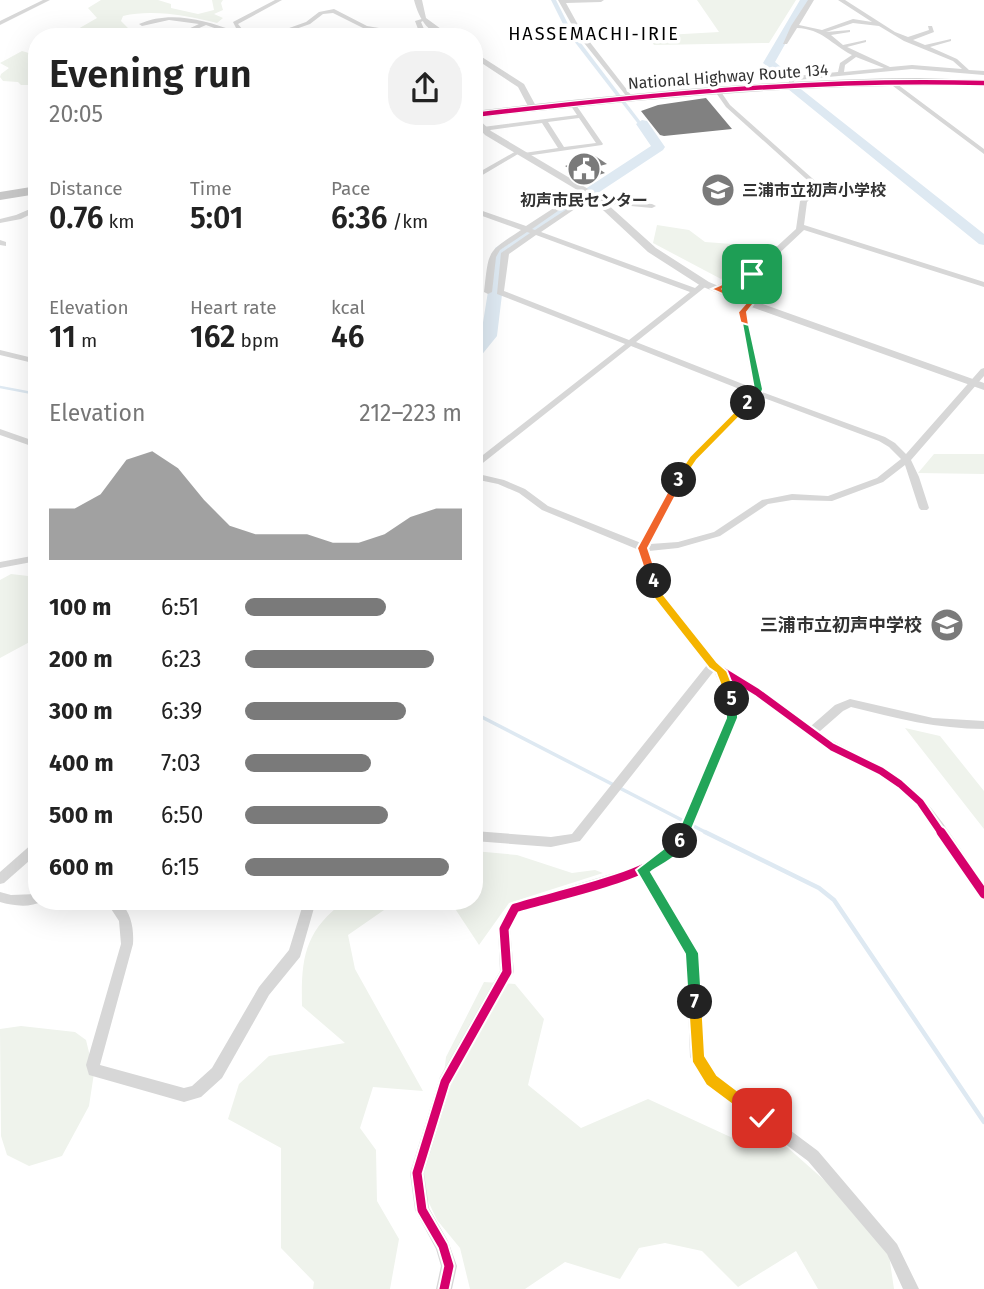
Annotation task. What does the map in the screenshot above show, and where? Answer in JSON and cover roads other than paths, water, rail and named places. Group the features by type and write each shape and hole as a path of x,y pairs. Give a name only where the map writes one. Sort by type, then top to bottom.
{"highway":[{"name":"National Highway Route 134","path":"483,115 614,98 791,83 891,82 966,74 984,83"},
{"path":"0,194 28,189"}],"street":[{"path":"0,23 47,0"},
{"path":"239,28 235,23 279,0"},
{"path":"418,0 423,19 436,28"},
{"path":"601,0 561,1 579,33 629,97"},
{"path":"785,43 811,0"},
{"path":"841,0 906,40 960,62 966,74"},
{"path":"328,1 328,11"},
{"path":"293,28 328,11 339,12 370,28"},
{"path":"142,24 169,18 221,28"},
{"path":"421,28 418,21 423,19"},
{"path":"827,32 853,21 881,26"},
{"path":"195,28 206,23"},
{"path":"794,26 813,26 827,32 848,31"},
{"path":"906,40 932,31 930,27"},
{"path":"827,32 832,40 842,47 889,68"},
{"path":"923,47 949,40"},
{"path":"842,47 864,41"},
{"path":"841,73 842,64 856,55"},
{"path":"483,60 521,86 533,108"},
{"path":"791,83 793,79 889,68 929,67 966,74 984,73"},
{"path":"891,82 984,152"},
{"path":"483,460 695,291 752,274 802,227 804,201 817,189 818,184 780,156 728,106 715,88"},
{"path":"483,173 523,153 600,144 572,103"},
{"path":"483,129 581,116"},
{"path":"543,120 563,150"},
{"path":"483,129 589,193 652,250 710,286 750,303 979,385"},
{"path":"589,193 531,231 503,255 491,292 882,439 900,450 907,459 924,508"},
{"path":"601,202 652,206"},
{"path":"0,221 28,212"},
{"path":"483,213 695,291"},
{"path":"802,227 984,285"},
{"path":"750,303 742,312 758,393"},
{"path":"0,352 28,360"},
{"path":"483,478 522,491 545,508 643,548 678,545 717,534 765,502 782,497 838,497 880,480 907,459 979,385 984,371"},
{"path":"444,1289 449,1266 443,1246 422,1210 416,1173 445,1082 507,972 504,929 515,908 642,870 669,854 686,830 732,718 733,704 717,668 658,596 643,548 685,469 758,393"},
{"path":"0,432 28,442"},
{"path":"0,565 28,560"},
{"path":"717,668 758,692 832,747 881,771 920,802 984,894"},
{"path":"483,837 512,841 567,842 576,838 717,668"},
{"path":"811,733 839,708 850,703 928,723 984,725"},
{"path":"0,879 28,854"},
{"path":"642,870 692,953 697,1057 711,1080 813,1156 892,1249 911,1289"},
{"path":"0,897 28,899"},
{"path":"121,910 128,929 127,944 93,1065 94,1070 184,1095 196,1092 217,1073 264,991 295,953 307,910"}],"waterway":[{"path":"787,77 769,63 805,0"},
{"path":"792,86 984,241"},
{"path":"483,343 489,336 500,251 658,147 642,124"},
{"path":"0,387 28,392"},
{"path":"483,718 708,833"},
{"path":"708,833 819,888 834,900 984,1122"}],"place":[{"name":"初声市民センター","path":"584,169"},
{"name":"三浦市立初声小学校","path":"718,190"},
{"name":"三浦市立初声中学校","path":"947,625"}],"district":[{"name":"HASSEMACHI-IRIE","path":"594,34"}]}
